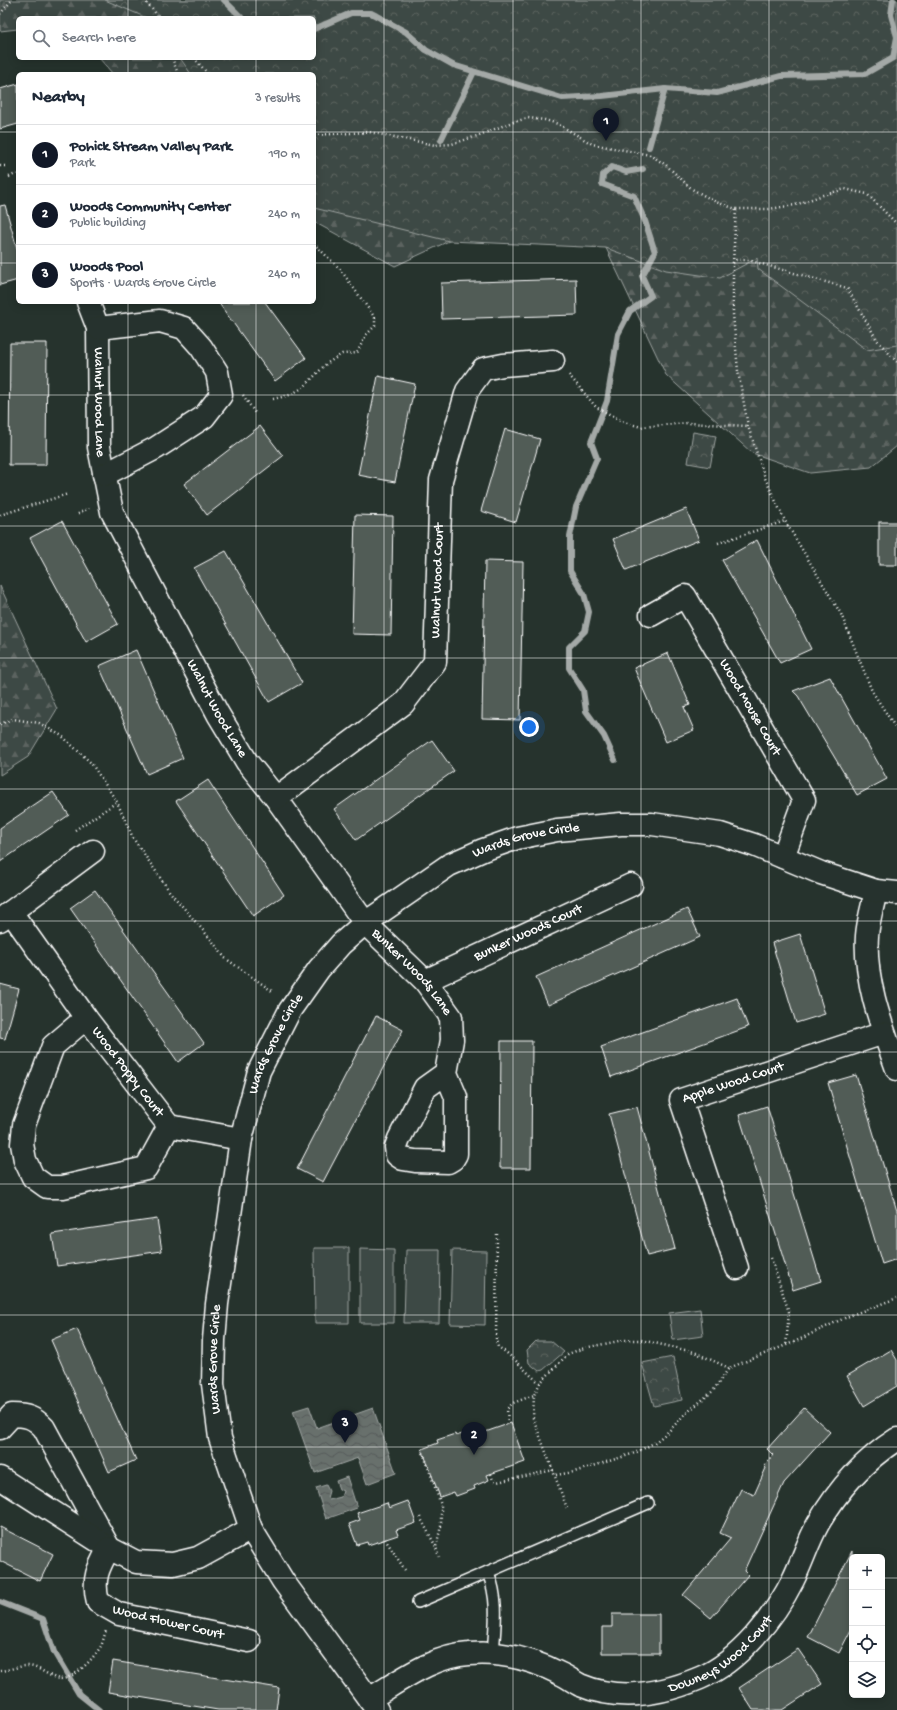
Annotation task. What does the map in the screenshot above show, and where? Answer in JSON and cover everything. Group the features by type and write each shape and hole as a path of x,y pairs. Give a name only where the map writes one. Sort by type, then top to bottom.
{"street":[{"name":"Walnut Wood Lane","path":"89,304 98,328 99,447 112,512 218,714 247,762 276,798 366,923"},
{"name":"Walnut Wood Lane","path":"98,328 160,321 184,328 217,372 220,395 204,418 156,448 104,475"},
{"name":"Walnut Wood Court","path":"276,798 403,704 435,662 441,480 467,391 483,369 503,364 553,362"},
{"name":"Wood Mouse Court","path":"651,615 685,596 804,800 783,857"},
{"name":"Wards Grove Circle","path":"373,1704 283,1581 251,1529 220,1438 213,1384 217,1304 242,1139 259,1071 290,1010 319,969 341,944 366,923 449,865 483,850 517,838 557,830 621,824 685,828 720,834 783,857 821,873 887,892"},
{"name":"Wood Poppy Court","path":"93,851 5,916 169,1126 242,1139"},
{"name":"Bunker Woods Court","path":"425,981 632,885"},
{"path":"887,892 867,935 867,966 884,1033 897,1069"},
{"name":"Bunker Woods Lane","path":"366,923 425,981 451,1017 452,1040 446,1072"},
{"name":"Wood Poppy Court","path":"86,1018 53,1046 24,1125 22,1144 25,1160 32,1177 47,1187 63,1187 146,1168 169,1126"},
{"name":"Apple Wood Court","path":"737,1268 681,1100 884,1033"},
{"path":"0,1428 12,1416 24,1415 36,1419 44,1428 109,1548"},
{"name":"Downeys Wood Court","path":"373,1704 428,1665 443,1659 468,1654 493,1654 518,1658 536,1663 562,1674 580,1685 625,1695 648,1694 669,1690 703,1677 733,1657 764,1626 777,1608 793,1579 817,1526 831,1504 847,1483 867,1462 897,1439"},
{"path":"0,1478 109,1548 136,1562 173,1564 198,1558 251,1529"},
{"name":"Wood Flower Court","path":"109,1548 98,1570 95,1582 98,1602 107,1609 119,1614 249,1641"}],"lane":[{"path":"418,1602 648,1504"},
{"path":"488,1572 494,1588 496,1604 493,1654"}],"path":[{"path":"0,14 12,0"},
{"path":"144,0 157,16"},
{"path":"173,60 177,72"},
{"path":"196,60 206,72"},
{"path":"316,135 369,132 435,145 452,144 528,118 545,120 558,124 592,144 650,155 666,165 692,189 716,202 736,208 769,209 795,205 845,189 867,194 897,224"},
{"path":"0,166 5,166"},
{"path":"9,177 16,174"},
{"path":"736,208 732,300 738,371 748,426 765,478 785,521 841,614 872,691 897,730"},
{"path":"274,399 290,396 304,387 326,364 342,354 357,352 366,335 375,326 375,318 340,269 316,246"},
{"path":"733,263 736,260 748,260 847,288 877,340 897,362"},
{"path":"570,376 596,407 624,422 641,427 687,423 748,426"},
{"path":"242,394 255,413"},
{"path":"0,515 68,494"},
{"path":"78,514 90,507"},
{"path":"718,543 785,521"},
{"path":"0,724 13,719 39,723 62,736 91,763 117,802 133,838 170,892 225,958 272,991"},
{"path":"75,830 117,802"},
{"path":"497,1234 496,1340 498,1347 509,1354 528,1374 540,1383"},
{"path":"771,1258 789,1312 786,1346"},
{"path":"556,1475 574,1472 635,1453 654,1443 713,1391 729,1368 786,1346 849,1316 897,1298"},
{"path":"567,1508 554,1470 539,1438 533,1418 534,1394 540,1383 568,1354 584,1348 624,1340 641,1340 694,1352 729,1368"},
{"path":"508,1424 507,1409 513,1403 534,1394"},
{"path":"422,1449 441,1505 440,1526 436,1547"},
{"path":"490,1474 497,1482 554,1470"},
{"path":"420,1517 436,1547 439,1557"},
{"path":"385,1539 405,1570"},
{"path":"0,1671 28,1666 47,1673 55,1678 63,1679 81,1670 101,1645 108,1625"}],"green space":[{"path":"0,0 897,0 897,446 871,467 810,473 752,453 666,375 606,248 551,226 490,226 449,241 395,266 316,223 316,72 111,72 101,60 316,60 316,16 16,16 16,29 0,31"},
{"path":"105,0 897,0 897,345 867,350 758,269 757,258 720,278 666,270 606,248 449,241 316,208 316,72 190,72 181,60 316,60 316,16 142,16"},
{"path":"693,432 716,436 710,467 688,463"},
{"path":"0,586 57,709 28,757 0,775"},
{"path":"314,1248 349,1248 349,1323 315,1323"},
{"path":"360,1249 394,1250 394,1323 360,1323"},
{"path":"406,1250 440,1250 439,1323 404,1323"},
{"path":"452,1250 486,1251 485,1325 450,1324"},
{"path":"700,1309 703,1336 673,1340 669,1313"},
{"path":"536,1341 551,1341 564,1352 543,1370 539,1371 529,1363 527,1350"},
{"path":"673,1357 682,1400 654,1406 642,1363"}],"water":[{"path":"309,1406 317,1428 373,1408 396,1473 367,1484 358,1458 315,1473 293,1411"},
{"path":"347,1477 357,1508 326,1519 316,1488 326,1485 329,1491 327,1498 329,1500 341,1497 343,1491 339,1489 336,1481"}],"building":[{"path":"16,85 16,125 0,129 0,89"},
{"path":"5,205 16,245 16,281 0,285 0,206"},
{"path":"576,279 577,315 442,319 441,283"},
{"path":"219,304 266,304 306,358 275,381"},
{"path":"10,343 47,343 46,465 9,465"},
{"path":"378,376 415,384 395,482 358,475"},
{"path":"260,426 283,456 207,515 184,484"},
{"path":"505,429 540,439 516,522 481,511"},
{"path":"686,509 699,540 626,570 613,539"},
{"path":"355,515 393,516 391,635 352,634"},
{"path":"62,521 118,624 86,642 30,538"},
{"path":"879,522 897,522 897,565 879,565"},
{"path":"757,540 811,649 780,663 722,560"},
{"path":"226,551 302,683 269,702 194,568"},
{"path":"485,561 523,562 520,720 482,719"},
{"path":"136,650 183,758 147,774 99,666"},
{"path":"668,653 690,705 684,707 694,730 666,742 634,668"},
{"path":"830,677 887,779 857,795 798,696 793,691"},
{"path":"432,740 454,771 356,840 334,809"},
{"path":"208,780 284,895 253,916 176,801"},
{"path":"53,792 69,815 0,862 0,828"},
{"path":"95,890 204,1043 178,1062 70,908"},
{"path":"687,909 700,937 548,1005 536,977"},
{"path":"800,934 825,1014 796,1023 772,943"},
{"path":"0,984 19,989 5,1039 0,1038"},
{"path":"737,998 748,1027 611,1077 601,1047"},
{"path":"376,1016 403,1030 323,1182 297,1169"},
{"path":"501,1041 532,1041 531,1168 500,1168"},
{"path":"856,1075 897,1211 897,1259 882,1264 828,1083"},
{"path":"767,1106 821,1281 793,1290 739,1115"},
{"path":"637,1107 675,1249 647,1256 609,1114"},
{"path":"157,1219 162,1251 57,1266 52,1234"},
{"path":"77,1329 136,1460 109,1472 51,1340"},
{"path":"891,1350 897,1360 897,1386 864,1406 847,1376"},
{"path":"804,1408 830,1432 784,1483 744,1571 748,1575 711,1618 683,1595 731,1538 720,1533 741,1489 754,1495 766,1468 764,1466 773,1455 767,1449"},
{"path":"511,1423 525,1462 487,1475 489,1480 474,1486 475,1489 456,1496 454,1492 440,1497 422,1449 438,1443 437,1440 455,1434 456,1436 472,1431 474,1436"},
{"path":"408,1501 416,1523 396,1530 398,1535 368,1545 367,1542 357,1545 349,1524 360,1520 357,1513 387,1503 389,1508"},
{"path":"0,1527 53,1554 40,1581 0,1561"},
{"path":"849,1557 849,1634 839,1653 808,1637"},
{"path":"612,1614 659,1614 659,1653 602,1653 602,1627 612,1627"},
{"path":"798,1649 822,1684 782,1710 753,1710 739,1688"},
{"path":"113,1661 279,1688 276,1710 218,1710 108,1692"}],"waterway":[{"path":"224,0 240,16"},
{"path":"316,28 351,13 371,13 406,32 426,50 453,65 562,98 602,96 665,89 717,93 781,76 865,74 893,58 897,37 891,15 893,0"},
{"path":"441,140 474,72"},
{"path":"649,147 665,89"},
{"path":"615,760 604,736 586,711 583,690 569,668 569,647 585,631 589,612 584,594 570,571 570,537 576,507 597,458 591,442 607,401 618,334 630,311 651,296 642,276 655,252 645,221 634,196 602,184 603,175 612,167 626,172 643,169"},
{"path":"0,1602 43,1619 54,1652 79,1694 99,1710"}],"place":[{"name":"Pohick Stream Valley Park","path":"606,141"},
{"name":"Woods Pool","path":"345,1443"},
{"name":"Woods Community Center","path":"474,1455"}]}
